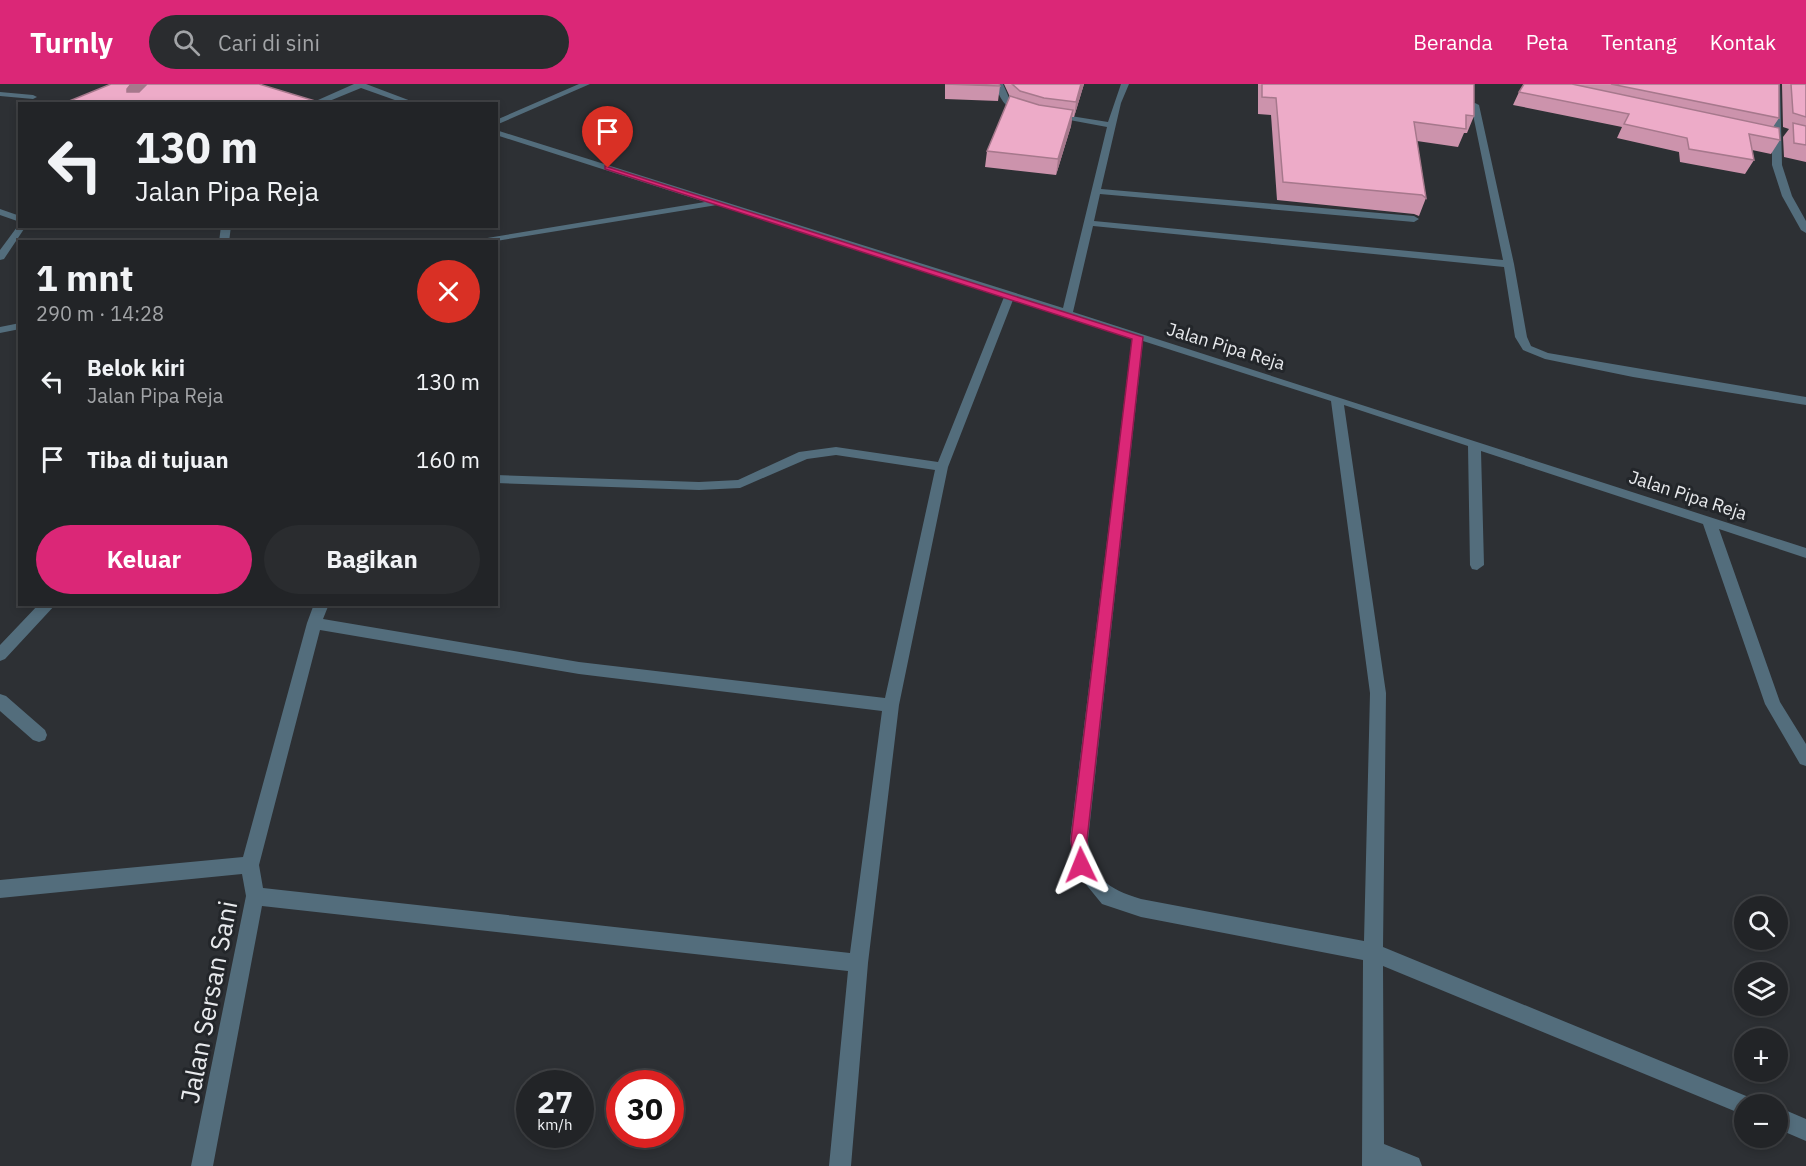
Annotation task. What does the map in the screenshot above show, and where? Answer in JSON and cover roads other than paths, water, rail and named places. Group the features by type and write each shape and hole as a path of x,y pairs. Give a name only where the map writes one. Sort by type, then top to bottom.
{"street":[{"path":"318,102 360,84 409,102"},
{"path":"372,89 384,84"},
{"path":"498,128 586,84"},
{"path":"999,84 1009,106 1035,114"},
{"path":"1067,314 1112,125 1125,84"},
{"path":"1776,84 1777,165 1787,196 1806,230"},
{"path":"0,94 33,97"},
{"path":"1475,105 1524,346 1533,352 1633,373 1806,400"},
{"path":"1046,116 1112,125"},
{"name":"Jalan Pipa Reja","path":"498,129 1138,337 1337,399 1806,553"},
{"path":"1764,135 1785,133"},
{"path":"1096,191 1414,219"},
{"path":"486,240 718,202"},
{"path":"0,212 18,218"},
{"path":"1088,223 1509,264"},
{"path":"0,258 20,228"},
{"path":"840,1166 858,963 891,705 942,467 1010,295"},
{"path":"0,330 18,326"},
{"path":"1138,337 1079,840 1081,865 1109,898 1141,908 1373,952 1734,1101"},
{"path":"1337,399 1378,693 1373,952 1373,1158 1411,1166"},
{"path":"1474,444 1477,565"},
{"path":"498,479 699,486 740,484 804,455 836,452 942,467"},
{"path":"1709,521 1773,704 1806,759"},
{"path":"0,656 47,606"},
{"name":"Jalan Sersan Sani","path":"202,1166 255,896 250,865 314,623 321,606"},
{"path":"314,623 579,668 891,705"},
{"path":"0,701 39,735"},
{"path":"0,890 250,865"},
{"path":"255,896 858,963"},
{"path":"1788,1122 1806,1130"}]}
